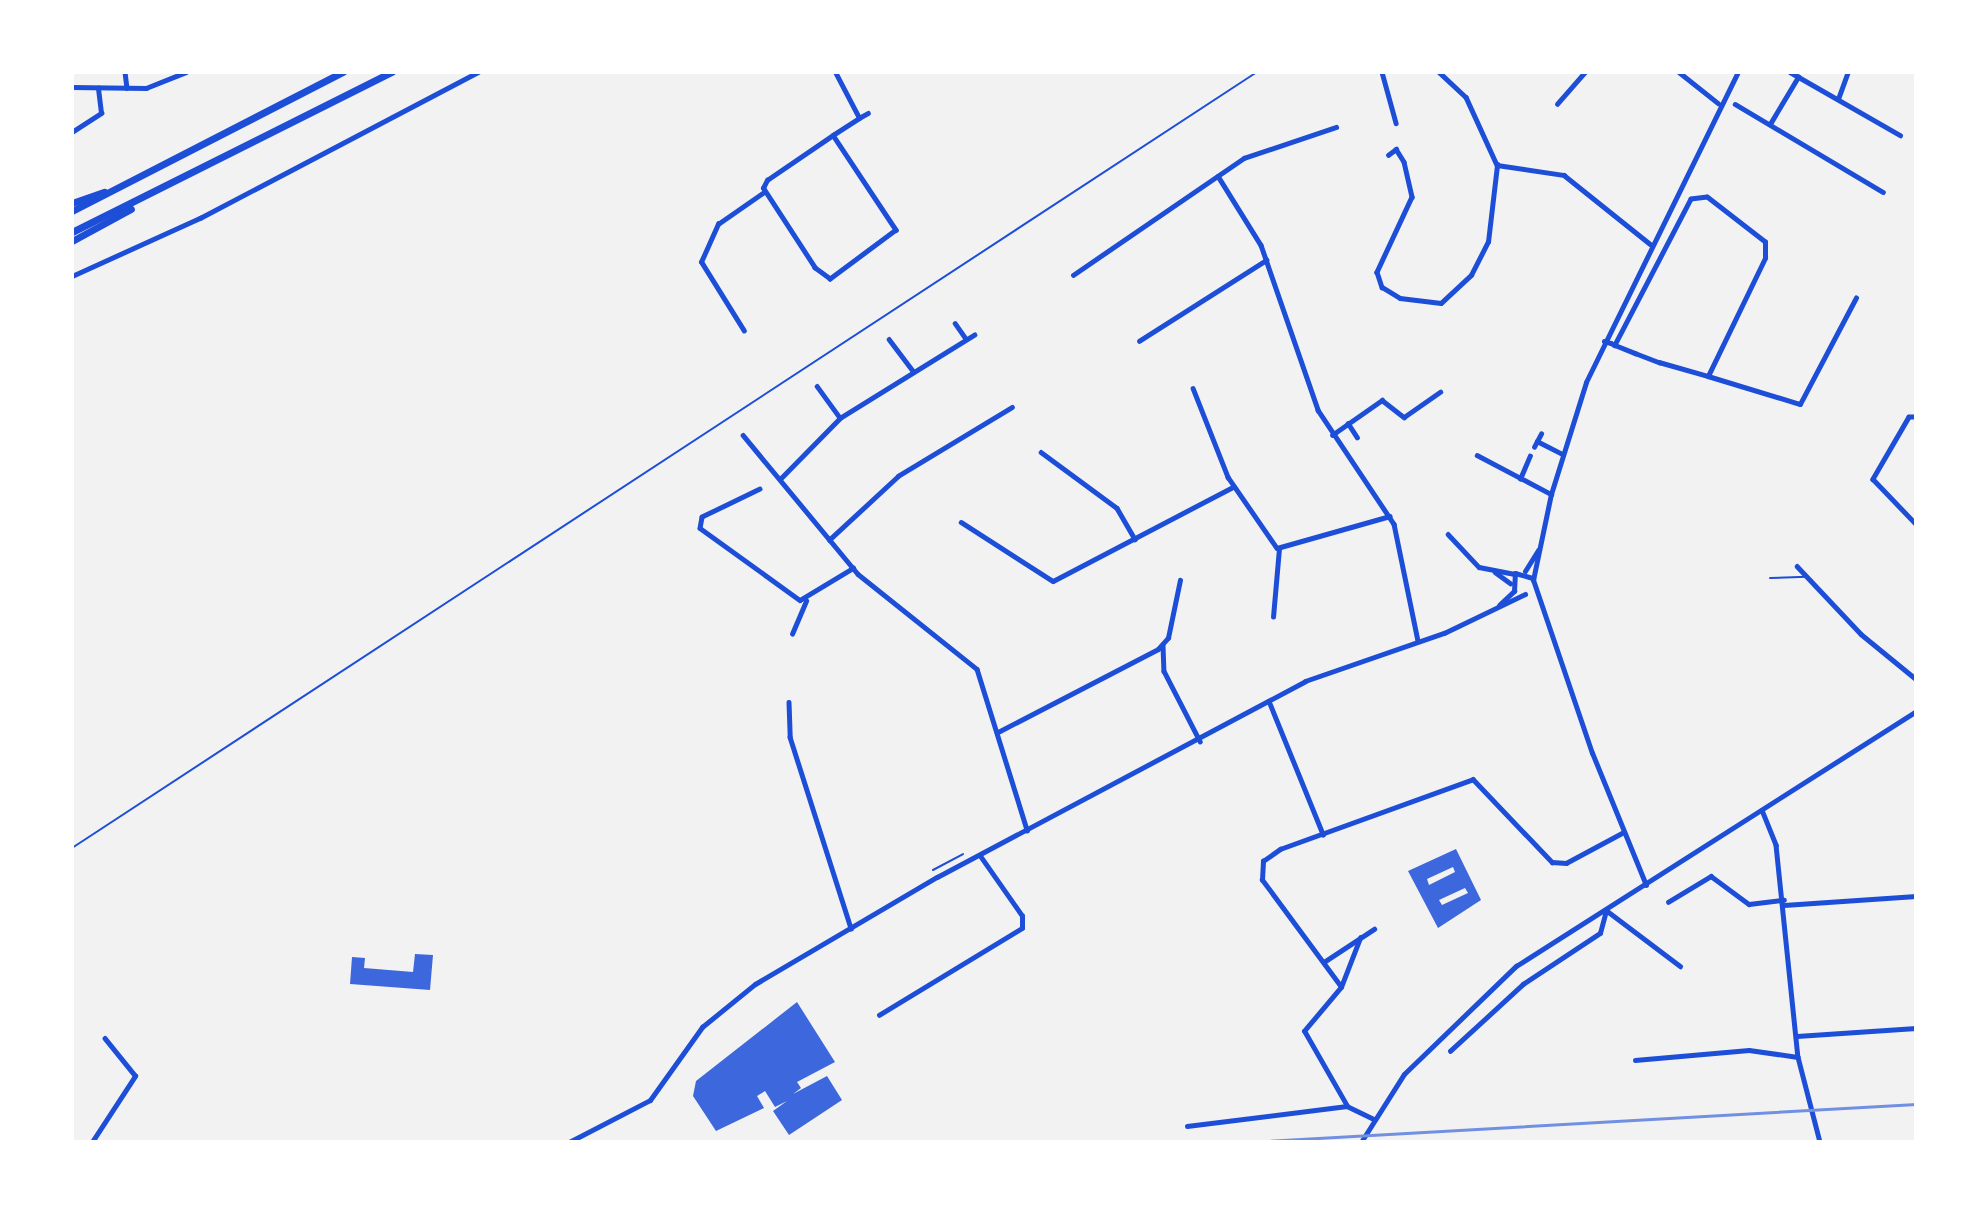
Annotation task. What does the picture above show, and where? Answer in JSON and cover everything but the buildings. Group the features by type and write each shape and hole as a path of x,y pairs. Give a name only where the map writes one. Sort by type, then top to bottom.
{"highway":[{"path":"72,211 141,179 343,72"},
{"path":"72,232 152,195 392,72"},
{"path":"72,203 141,179"},
{"path":"72,241 152,195"}],"street":[{"path":"125,72 127,88"},
{"path":"72,87 127,88 186,72"},
{"path":"72,276 212,212 478,72"},
{"path":"611,72 656,72"},
{"path":"692,72 719,72"},
{"path":"835,72 859,118"},
{"path":"1382,72 1396,123"},
{"path":"1388,155 1396,149 1404,162 1412,197 1378,259 1377,277 1394,296 1417,302 1448,300 1479,264 1491,230 1497,165 1466,97 1439,72"},
{"path":"1557,104 1585,72"},
{"path":"1679,72 1718,103"},
{"path":"569,1142 650,1100 681,1052 724,1007 937,877 1342,664 1418,640 1529,591 1534,580 1551,494 1563,454 1604,341 1718,103 1738,72"},
{"path":"1790,72 1900,135"},
{"path":"1838,99 1848,72"},
{"path":"1770,124 1798,77"},
{"path":"72,132 101,113 98,88"},
{"path":"1735,104 1884,192"},
{"path":"744,331 701,262 718,224 764,192 767,180 869,113"},
{"path":"1073,275 1256,152 1336,127"},
{"path":"764,192 827,278 887,242 895,226 833,135"},
{"path":"1497,165 1564,175 1650,244"},
{"path":"1219,176 1266,260 1303,372 1332,435 1390,516 1418,640"},
{"path":"1615,345 1680,211 1704,195 1766,247 1709,376"},
{"path":"1139,341 1266,260"},
{"path":"1604,341 1800,404 1856,298"},
{"path":"955,323 966,340"},
{"path":"781,478 840,418 974,335"},
{"path":"889,339 912,371"},
{"path":"817,386 840,418"},
{"path":"1193,388 1233,486 1279,549 1273,617"},
{"path":"1332,435 1382,400 1408,416 1440,392"},
{"path":"829,540 898,476 1012,407"},
{"path":"1916,417 1909,416 1873,479 1916,524"},
{"path":"1348,424 1357,437"},
{"path":"1534,447 1541,434"},
{"path":"743,435 853,568 977,669 1027,830"},
{"path":"1537,441 1563,454"},
{"path":"1041,452 1117,508 1135,539"},
{"path":"1477,455 1551,494"},
{"path":"1520,479 1530,456"},
{"path":"961,522 1049,582 1233,486"},
{"path":"760,489 705,515 699,525 806,601"},
{"path":"1279,549 1390,516"},
{"path":"1448,534 1476,564 1510,583 1514,591"},
{"path":"1494,572 1514,574 1525,571 1540,545"},
{"path":"1797,566 1861,634 1914,677 1916,669"},
{"path":"792,634 806,601 853,568"},
{"path":"1525,571 1534,580"},
{"path":"1510,583 1514,574"},
{"path":"1180,580 1163,644 1164,671 1200,741"},
{"path":"1497,607 1514,591 1529,591 1535,595 1622,833 1646,886"},
{"path":"998,732 1096,685 1163,644"},
{"path":"1269,701 1323,834"},
{"path":"789,702 790,737 851,928"},
{"path":"1362,1140 1404,1074 1498,982 1916,711"},
{"path":"1341,987 1276,903 1262,870 1270,855 1473,779 1552,862 1566,863 1622,833"},
{"path":"1762,810 1774,836 1784,902 1798,1057 1819,1142"},
{"path":"880,1015 1022,928 1022,916 980,856"},
{"path":"933,870 937,877"},
{"path":"1668,902 1711,876 1749,904 1916,896"},
{"path":"1606,910 1680,967"},
{"path":"1450,1051 1523,984 1600,933 1606,910"},
{"path":"1324,962 1374,929"},
{"path":"1347,1106 1304,1031 1341,987 1360,938"},
{"path":"1797,1036 1916,1028"},
{"path":"92,1142 135,1076 105,1039"},
{"path":"1635,1060 1749,1049 1798,1057"},
{"path":"1187,1126 1347,1106 1374,1119"}],"lane":[{"path":"1770,578 1808,577"},
{"path":"933,870 963,853"},
{"path":"1654,1051 1659,1056"}],"path":[{"path":"72,848 1257,72"}],"railway":[{"path":"1248,1142 1916,1104"}]}
